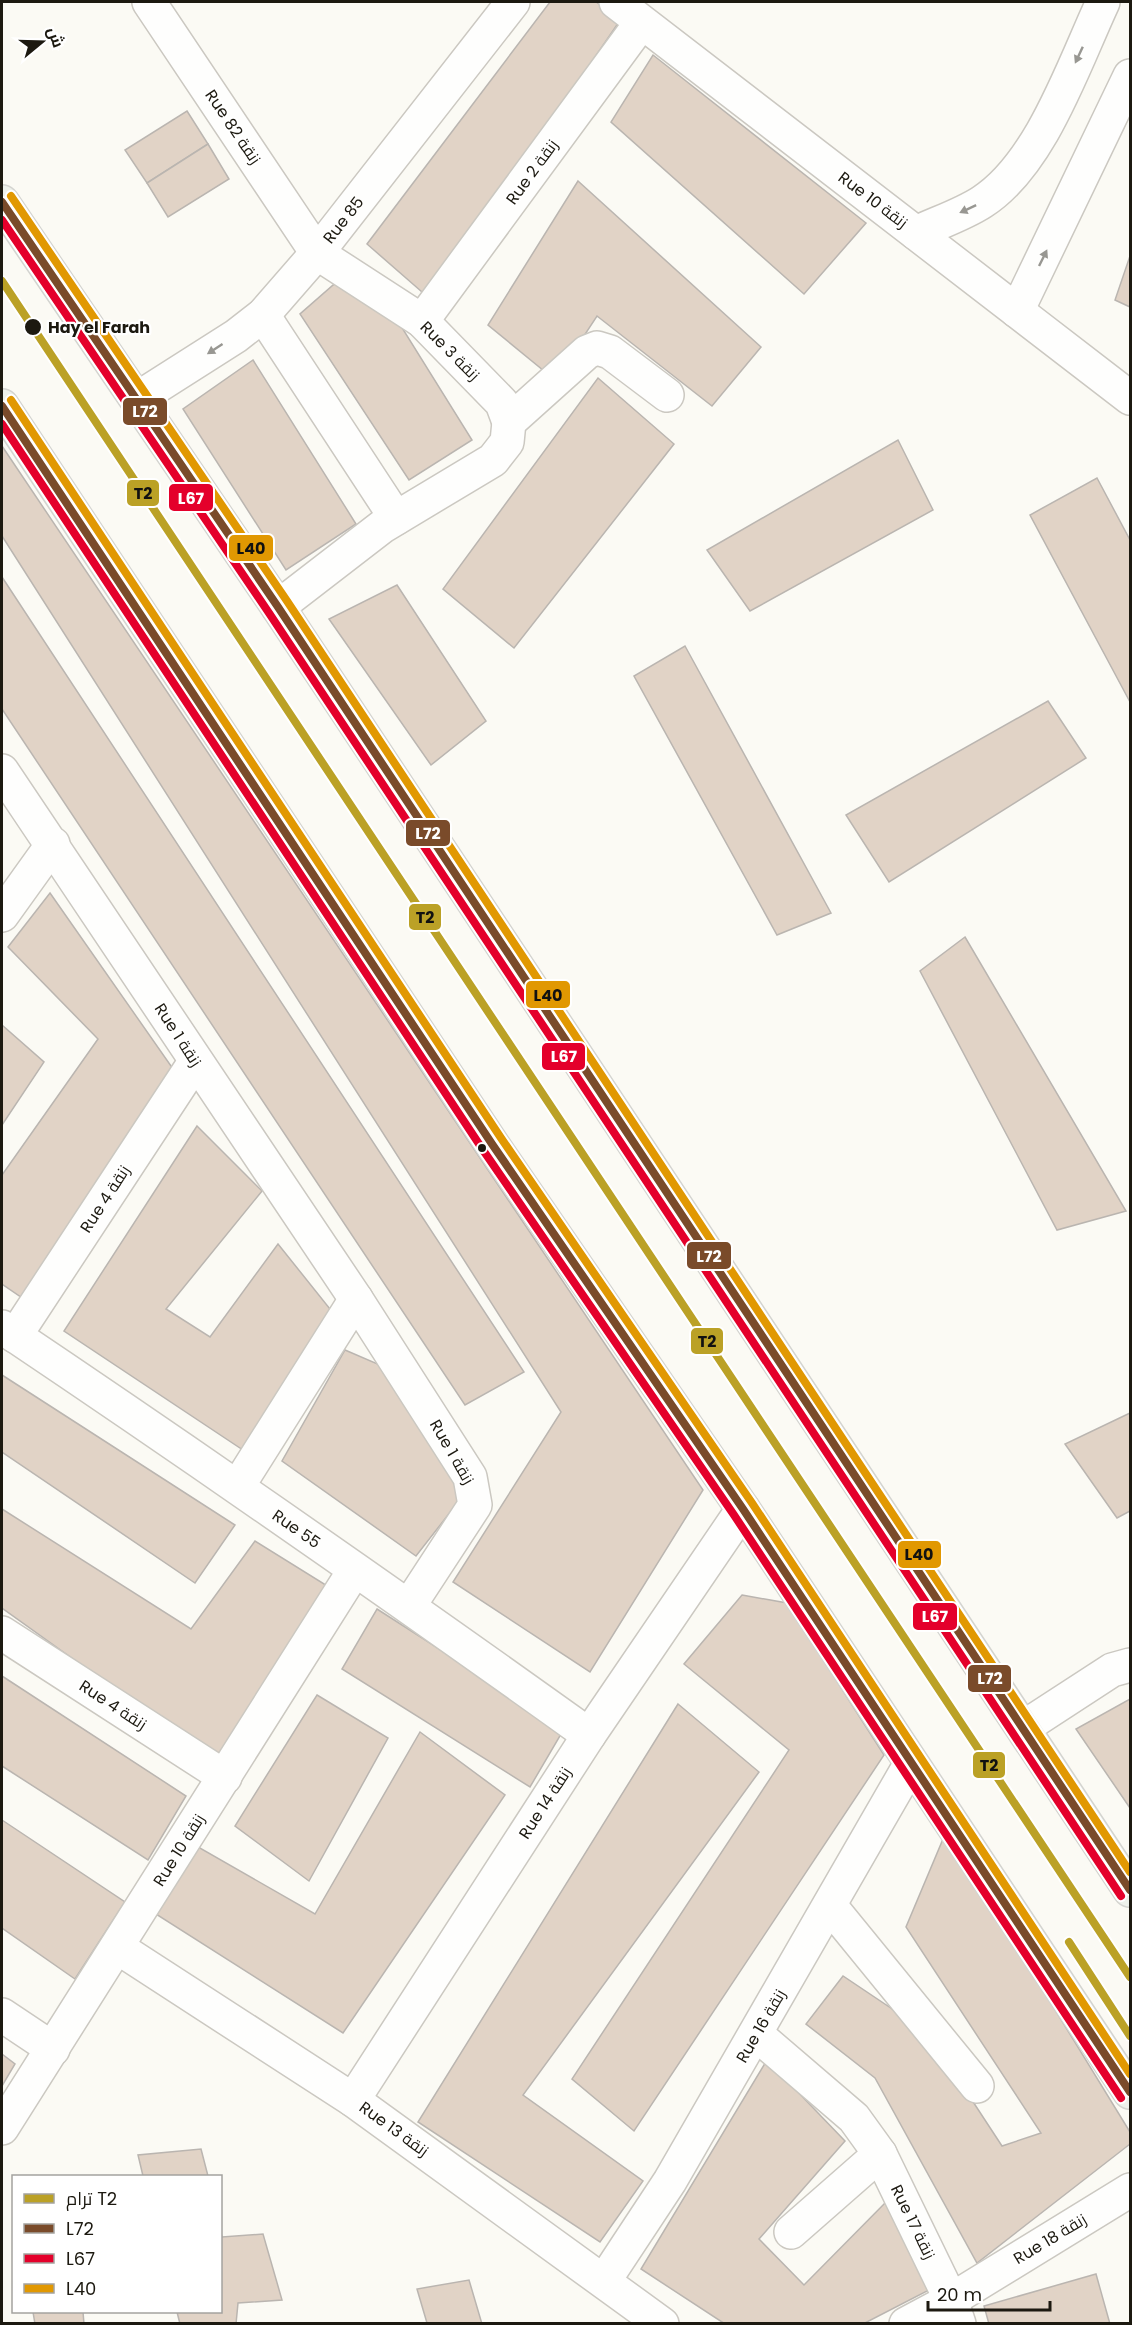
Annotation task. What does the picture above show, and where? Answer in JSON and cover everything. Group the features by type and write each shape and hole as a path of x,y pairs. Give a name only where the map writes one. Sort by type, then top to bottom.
{"main road":[{"path":"2,202 278,607 1131,1890"},
{"path":"2,406 492,1144 743,1509 910,1765 1131,2092"}],"street":[{"name":"Rue 82 زنقة","path":"149,2 317,253"},
{"name":"Rue 85","path":"137,399 257,320 317,253 513,2"},
{"name":"Rue 10 زنقة","path":"616,2 1131,398"},
{"path":"916,233 982,202 1015,174 1042,134 1103,2"},
{"name":"Rue 2 زنقة","path":"422,321 641,23"},
{"path":"1017,311 1131,76"},
{"name":"Rue 3 زنقة","path":"317,253 422,321 502,403 508,422"},
{"path":"257,320 389,522"},
{"path":"278,607 389,522 493,460 507,442 508,422 587,352 597,348 610,352 667,394"},
{"name":"Rue 1 زنقة","path":"2,771 356,1299 470,1478 474,1492 474,1505 467,1520 409,1606"},
{"path":"2,915 52,844"},
{"name":"Rue 4 زنقة","path":"8,1332 195,1062"},
{"path":"238,1486 356,1299"},
{"name":"Rue 55","path":"8,1332 238,1486 354,1572 409,1606 589,1735"},
{"name":"Rue 14 زنقة","path":"353,2100 589,1735 743,1509"},
{"name":"Rue 10 زنقة","path":"2,2128 354,1572"},
{"name":"Rue 4 زنقة","path":"2,1634 225,1777"},
{"path":"1023,1728 1112,1670 1131,1665"},
{"name":"Rue 16 زنقة","path":"604,2281 670,2181 831,1907 910,1765"},
{"path":"831,1907 977,2086"},
{"name":"Rue 13 زنقة","path":"117,1947 353,2100 662,2324"},
{"path":"2,2014 53,2049"},
{"name":"Rue 17 زنقة","path":"756,2034 854,2118 880,2154 955,2312"},
{"path":"791,2232 880,2154"},
{"name":"Rue 18 زنقة","path":"906,2324 955,2312 1131,2190"}],"building":[{"path":"550,2 596,2 621,19 430,299 367,244"},
{"path":"653,55 866,223 804,294 611,122"},
{"path":"187,111 208,144 147,183 125,150"},
{"path":"208,144 229,179 168,217 147,183"},
{"path":"578,181 761,347 712,406 597,316 555,380 488,325"},
{"path":"1130,256 1130,307 1115,300"},
{"path":"340,279 391,310 472,440 409,480 300,314"},
{"path":"253,360 356,524 286,570 183,409"},
{"path":"598,378 674,444 514,648 443,589"},
{"path":"898,440 933,510 750,611 707,550"},
{"path":"2,446 703,1490 590,1672 453,1582 561,1412 2,536"},
{"path":"1097,478 1130,540 1130,702 1030,515"},
{"path":"2,577 524,1372 465,1405 2,709"},
{"path":"397,585 486,721 431,765 329,619"},
{"path":"685,646 831,913 777,935 634,676"},
{"path":"1048,701 1086,758 889,882 846,815"},
{"path":"50,893 178,1076 31,1304 2,1284 2,1175 98,1039 8,947"},
{"path":"965,937 1126,1211 1057,1230 920,971"},
{"path":"2,1025 44,1062 2,1125"},
{"path":"197,1126 262,1191 166,1309 210,1337 278,1244 330,1309 246,1452 64,1331"},
{"path":"345,1350 380,1365 466,1492 416,1556 282,1461"},
{"path":"2,1375 235,1525 195,1583 2,1452"},
{"path":"1130,1413 1130,1511 1117,1518 1065,1444"},
{"path":"2,1509 191,1629 255,1541 329,1587 225,1768 2,1608"},
{"path":"742,1595 787,1603 884,1755 634,2131 572,2079 789,1750 684,1664"},
{"path":"377,1609 564,1729 530,1787 342,1669"},
{"path":"2,1676 186,1796 148,1860 2,1766"},
{"path":"317,1695 388,1738 309,1881 235,1826"},
{"path":"1130,1699 1130,1808 1076,1729"},
{"path":"678,1704 759,1772 523,2095 643,2181 600,2242 418,2122"},
{"path":"420,1732 505,1795 343,2033 148,1909 186,1840 315,1914"},
{"path":"2,1820 125,1902 75,1979 2,1928"},
{"path":"946,1832 1130,2132 1130,2144 977,2263 875,2078 806,2024 843,1976 928,2033 1002,2146 1041,2133 906,1927"},
{"path":"2,2054 15,2064 2,2086"},
{"path":"767,2060 845,2141 759,2239 804,2285 887,2201 931,2289 863,2324 725,2324 641,2269"},
{"path":"201,2149 208,2175 143,2175 138,2155"},
{"path":"263,2234 282,2300 238,2303 236,2324 180,2324 177,2313 222,2313 222,2237"},
{"path":"1096,2274 1110,2324 989,2324 984,2306"},
{"path":"469,2280 482,2324 424,2324 427,2323 417,2289"},
{"path":"33,2313 83,2313 84,2324 35,2324"}],"tram line":[{"name":"T2","path":"2,281 1130,1977"},
{"name":"T2","path":"1069,1942 1130,2036"}],"transit line":[{"name":"L40","path":"11,196 287,601 1130,1872"},
{"name":"L72","path":"2,202 278,607 1130,1890"},
{"name":"L67","path":"2,220 269,613 1121,1896"},
{"name":"L40","path":"11,400 501,1138 752,1503 1130,2074"},
{"name":"L72","path":"2,406 492,1144 743,1509 1130,2092"},
{"name":"L67","path":"2,424 483,1150 734,1515 1121,2098"}],"place":[{"name":"Hay el Farah","path":"33,327"}]}
